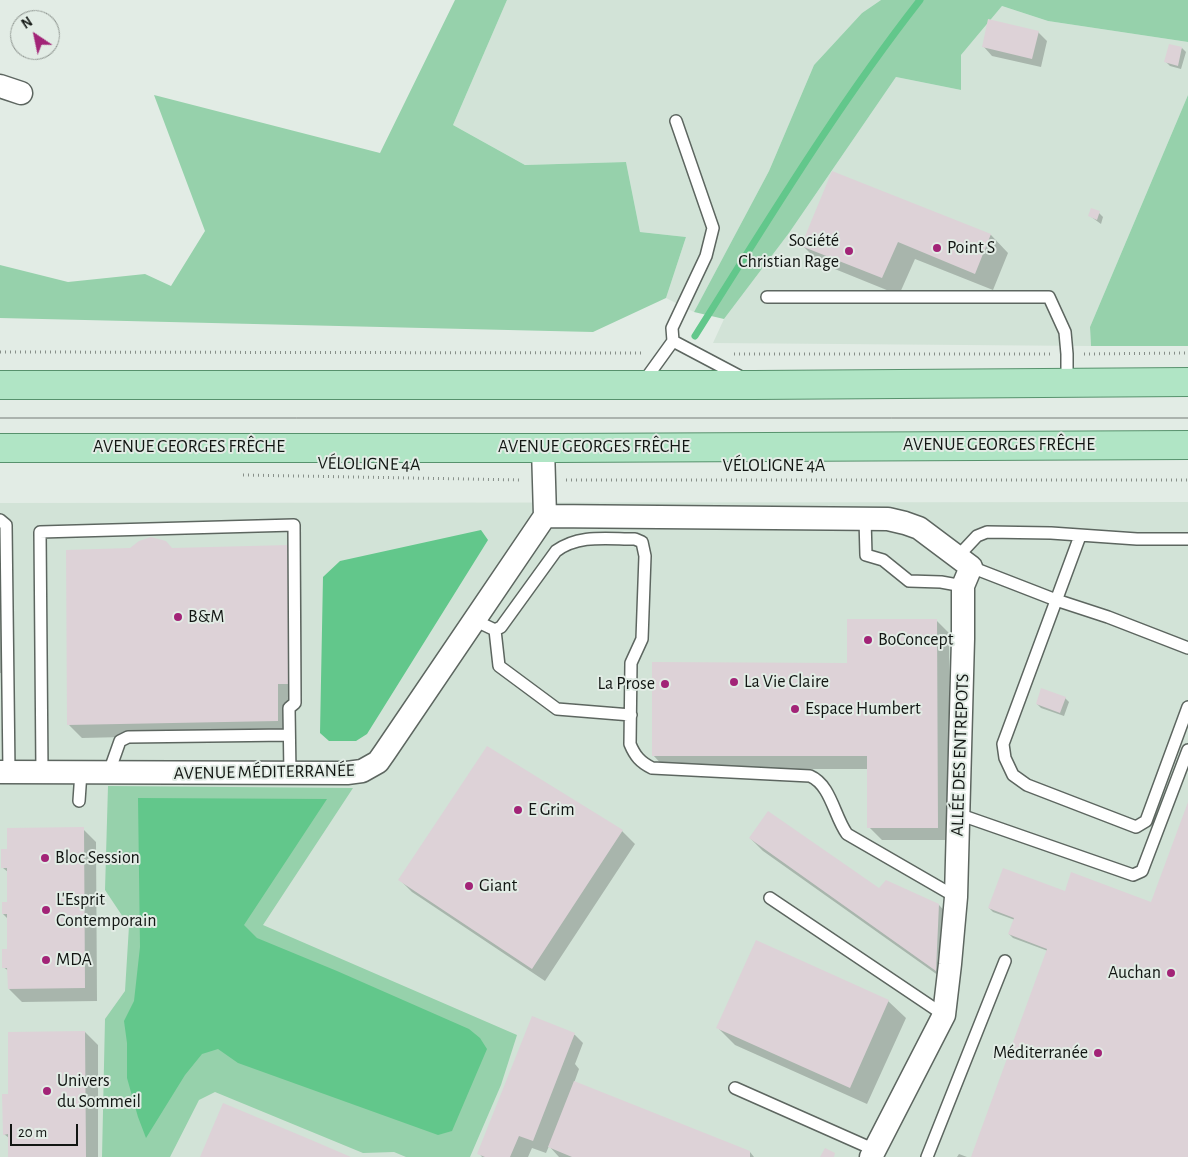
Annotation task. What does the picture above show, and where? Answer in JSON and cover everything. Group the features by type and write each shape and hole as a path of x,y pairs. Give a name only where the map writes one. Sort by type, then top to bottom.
{"main road":[{"path":"0,385 755,385 1188,382"},
{"name":"AVENUE GEORGES FRÊCHE","path":"0,448 1188,445"}],"street":[{"path":"543,448 545,516 888,520 919,528 964,570"},
{"name":"AVENUE MÉDITERRANÉE","path":"5,772 290,774 362,771 378,762 545,516"},
{"name":"ALLÉE DES ENTREPOTS","path":"873,1153 944,1014 956,898 964,570"}],"lane":[{"path":"641,385 673,341 672,328 706,256 713,228 676,122"},
{"path":"767,297 1049,297 1065,332 1067,383"},
{"path":"673,341 755,385"},
{"path":"865,519 866,555 883,560 909,581 941,582 964,570 1108,616 1188,648"},
{"path":"0,520 6,525 5,772"},
{"path":"42,772 40,532 294,525 295,703 289,708 290,774"},
{"path":"964,570 962,552 977,536 987,532 1051,533 1137,539 1188,539"},
{"path":"1080,536 1002,744 1005,758 1013,775 1027,785 1136,827 1146,821 1188,707"},
{"path":"495,630 501,627 556,551 564,545 582,539 635,539 642,542 645,556 642,639 631,663 630,744 642,763 652,768 810,776 818,780 824,788 847,834 956,898"},
{"path":"474,620 495,630"},
{"path":"495,630 499,666 557,709 631,715"},
{"path":"109,772 120,741 128,738 289,736"},
{"path":"958,814 1133,875 1142,871 1188,750"},
{"path":"79,801 81,772"},
{"path":"770,898 944,1014"},
{"path":"927,1157 1005,961"},
{"path":"735,1088 873,1153"}],"path":[{"path":"0,352 664,353"},
{"path":"696,354 1188,353"},
{"name":"VÉLOLIGNE 4A","path":"238,475 544,480 1188,480"}],"shaded area":[{"path":"455,0 507,0 453,125 525,165 626,162 640,232 686,237 666,298 593,332 0,318 0,265 68,282 145,274 171,286 205,231 154,95 380,153"},
{"path":"507,0 881,0 862,13 814,65 769,171 694,312 666,298 686,237 640,232 626,162 525,165 453,125"},
{"path":"881,0 1188,0 1188,42 1048,21 1002,6 961,55 961,90 896,77 789,233 724,319 694,312 769,171 814,65 862,13"},
{"path":"1002,6 1048,21 1188,42 1188,95 1090,327 1091,346 713,343 724,319 789,233 896,77 961,90 961,55"},
{"path":"1188,95 1188,346 1091,346 1090,327"},
{"path":"1188,502 1188,1157 0,1157 0,503"},
{"path":"481,530 488,540 367,734 356,741 329,741 320,733 323,577 340,561"},
{"path":"108,786 353,788 263,925 517,1035 501,1085 470,1157 406,1157 394,1152 363,1153 215,1092 199,1100 170,1157 102,1157 105,1019 125,991 129,926 105,890"},
{"path":"138,798 327,799 244,925 257,938 469,1029 480,1038 487,1049 452,1131 438,1135 238,1063 218,1049 202,1054 185,1075 146,1138 127,1078 127,1043 124,1021 134,1001 140,947"}],"building":[{"path":"988,19 1039,31 1032,59 982,47"},
{"path":"1169,44 1182,47 1178,66 1164,62"},
{"path":"832,171 991,234 975,274 898,242 882,278 801,246"},
{"path":"1091,208 1100,211 1097,220 1088,216"},
{"name":"B&M","path":"151,537 166,541 172,548 289,545 289,684 278,684 278,721 67,725 66,550 130,548 139,541"},
{"name":"Espace Humbert","path":"847,619 937,619 938,828 867,828 867,756 652,756 652,662 847,663"},
{"path":"1041,688 1066,697 1060,713 1036,704"},
{"path":"487,746 623,830 532,969 398,880"},
{"name":"Méditerranée","path":"1188,802 1188,1157 971,1157 1047,949 1008,934 1014,918 988,908 1003,868 1065,891 1071,872 1151,902"},
{"path":"768,811 879,888 886,880 939,904 936,971 749,838"},
{"path":"84,827 85,988 8,989 7,968 2,968 2,949 7,949 7,914 2,914 2,902 7,902 7,868 1,868 1,849 7,849 7,828"},
{"path":"756,940 889,1000 850,1088 716,1028"},
{"path":"532,1016 575,1033 533,1141 519,1136 510,1157 485,1157 477,1154"},
{"path":"85,1031 86,1157 8,1157 8,1134 3,1135 2,1094 8,1094 8,1032"},
{"path":"574,1081 750,1151 750,1157 572,1157 548,1147"},
{"path":"223,1103 309,1139 351,1157 200,1157"},
{"path":"825,1148 835,1153 834,1157 820,1157"}],"waterway":[{"path":"695,336 831,123 889,40 920,0"}],"tram line":[{"path":"0,418 1188,418"}],"place":[{"name":"Point S","path":"937,248"},
{"name":"Société Christian Rage","path":"849,251"},
{"name":"B&M","path":"178,617"},
{"name":"BoConcept","path":"868,640"},
{"name":"La Vie Claire","path":"734,682"},
{"name":"La Prose","path":"665,684"},
{"name":"Espace Humbert","path":"795,709"},
{"name":"E Grim","path":"518,810"},
{"name":"Bloc Session","path":"45,858"},
{"name":"Giant","path":"469,886"},
{"name":"L'Esprit Contemporain","path":"46,910"},
{"name":"MDA","path":"46,960"},
{"name":"Auchan","path":"1171,973"},
{"name":"Méditerranée","path":"1098,1053"},
{"name":"Univers du Sommeil","path":"47,1091"}]}
